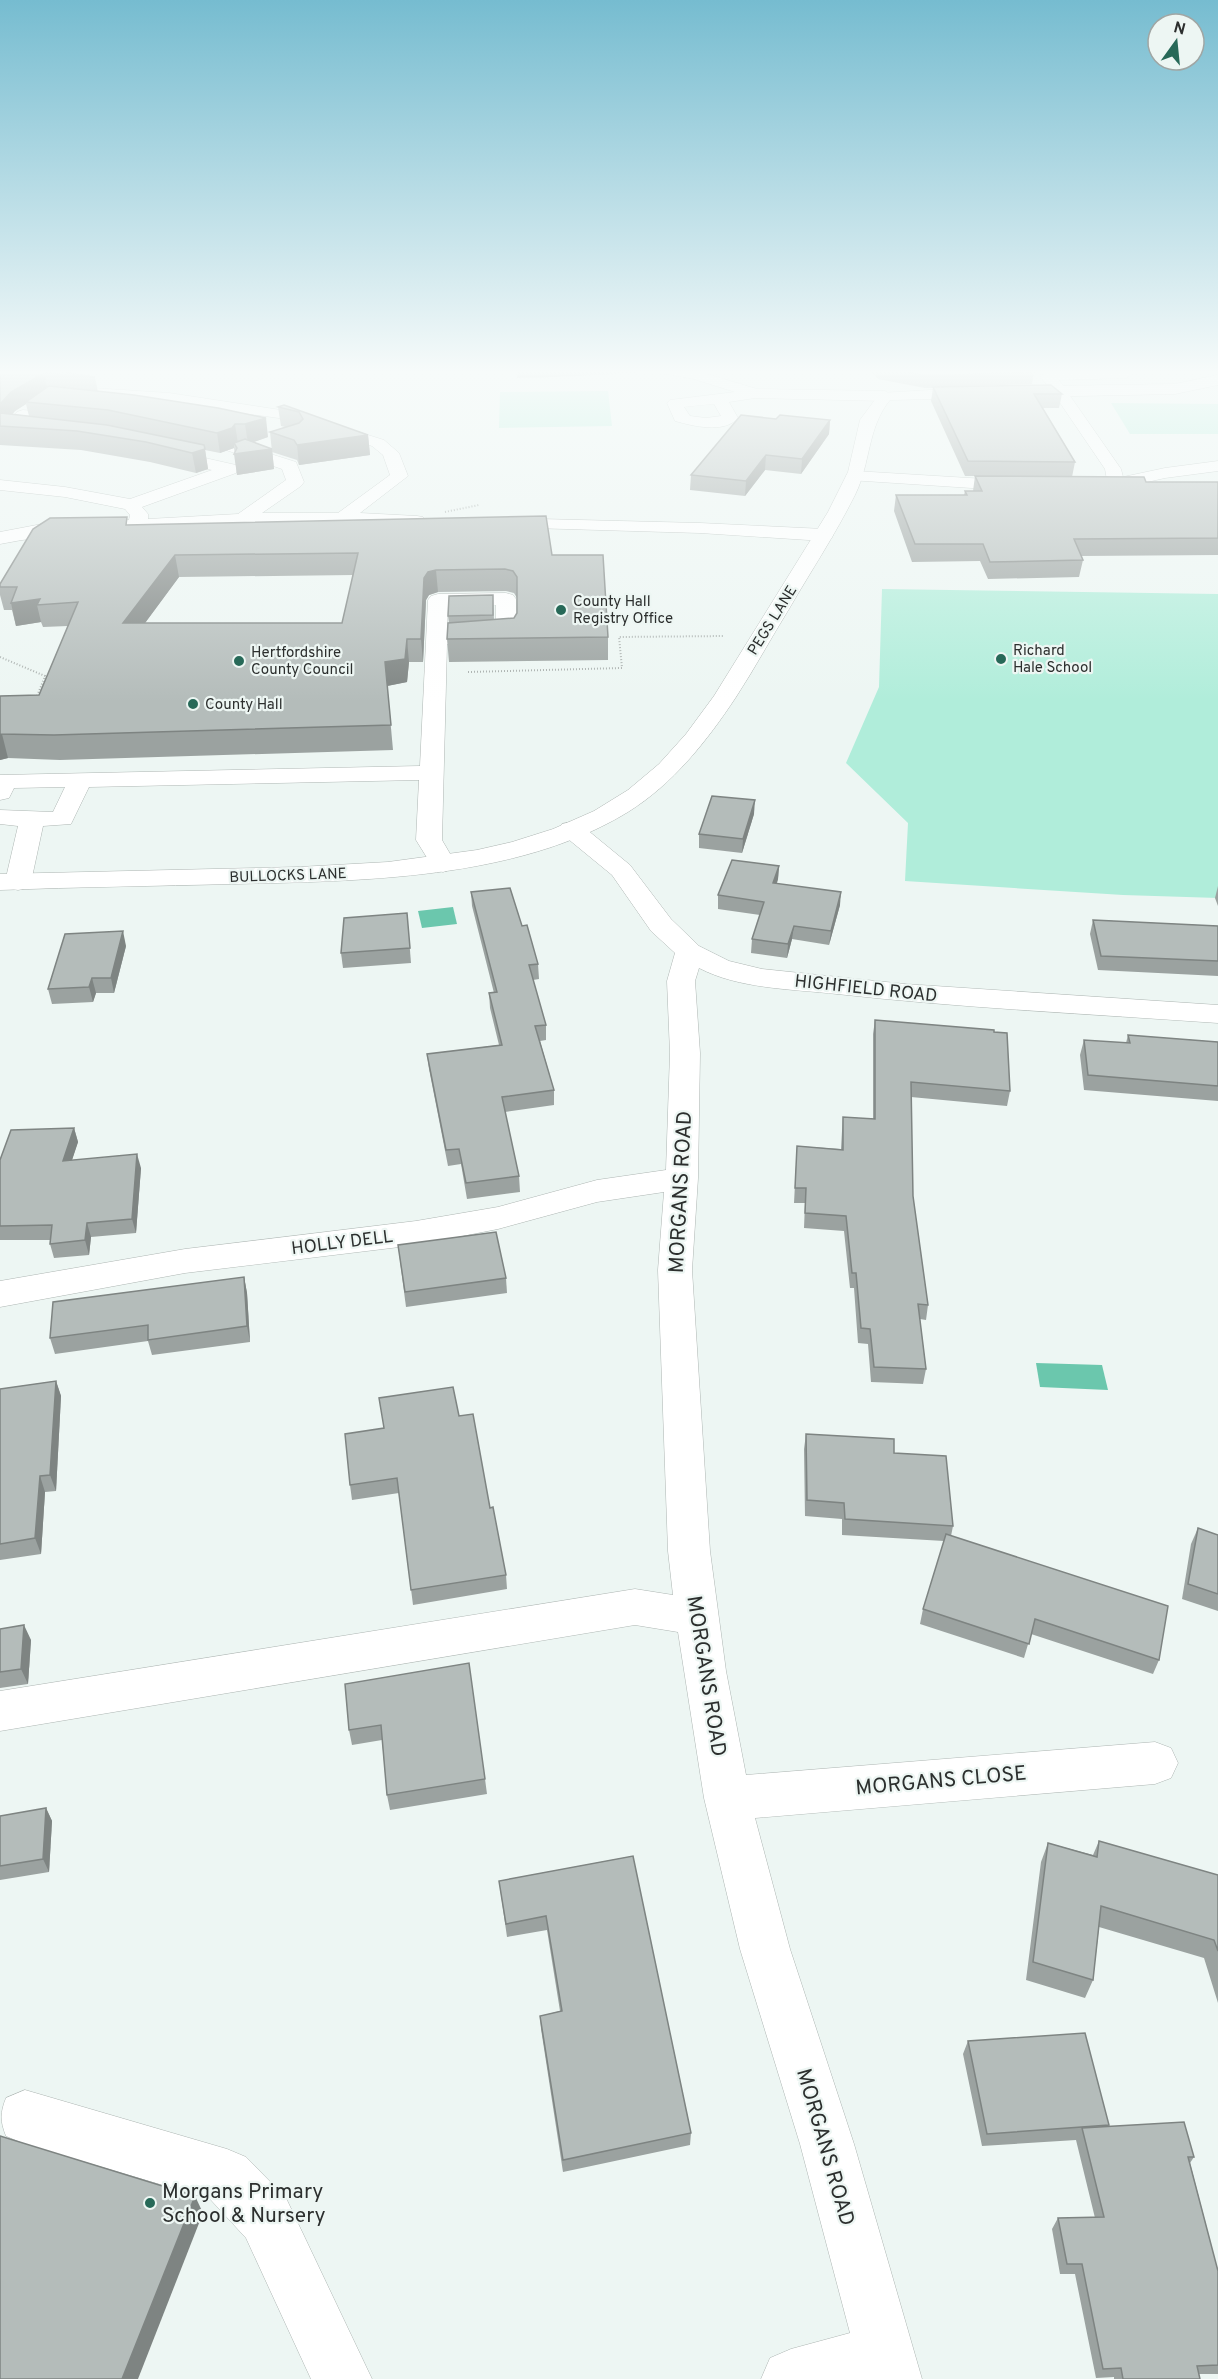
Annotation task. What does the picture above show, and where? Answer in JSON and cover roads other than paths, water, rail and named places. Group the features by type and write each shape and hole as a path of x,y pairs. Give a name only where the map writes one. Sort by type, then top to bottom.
{"main road":[{"path":"131,505 171,480"},
{"path":"0,485 65,492 131,505 200,480"},
{"path":"242,519 295,482 294,480"},
{"path":"342,518 394,480"},
{"name":"PEGS LANE","path":"571,830 605,815 647,787 669,767 717,709 824,535 853,480"},
{"path":"909,480 1036,486"},
{"path":"1060,487 1131,480"},
{"path":"1116,483 1148,490 1168,490"},
{"path":"131,505 139,514 137,525"},
{"path":"0,538 42,530 242,519 342,518 434,522"},
{"path":"488,523 700,528 824,535"},
{"path":"436,638 429,840 443,864"},
{"path":"0,793 5,781 430,773"},
{"path":"0,817 62,819 80,780"},
{"path":"9,882 32,819"},
{"name":"BULLOCKS LANE","path":"9,882 354,873 443,864 518,849 571,830"},
{"name":"HIGHFIELD ROAD","path":"571,830 621,870 661,925 689,952 720,968 762,977 905,993 1218,1014"},
{"name":"MORGANS ROAD","path":"689,952 681,981 685,1053 682,1178 675,1270 689,1551 704,1671 727,1798 765,1949 827,2144 888,2366"},
{"name":"HOLLY DELL","path":"0,1294 186,1261 416,1233 528,1211 597,1191 682,1178"},
{"path":"0,1711 636,1607 697,1617"},
{"name":"MORGANS CLOSE","path":"727,1798 1155,1763"},
{"path":"25,2116 227,2176 266,2218 342,2379"},
{"path":"791,2379 888,2366"}],"place":[{"name":"County Hall Registry Office","path":"561,610"},
{"name":"Richard Hale School","path":"1001,659"},
{"name":"Hertfordshire County Council","path":"239,661"},
{"name":"County Hall","path":"193,704"},
{"name":"Morgans Primary School & Nursery","path":"150,2203"}]}
